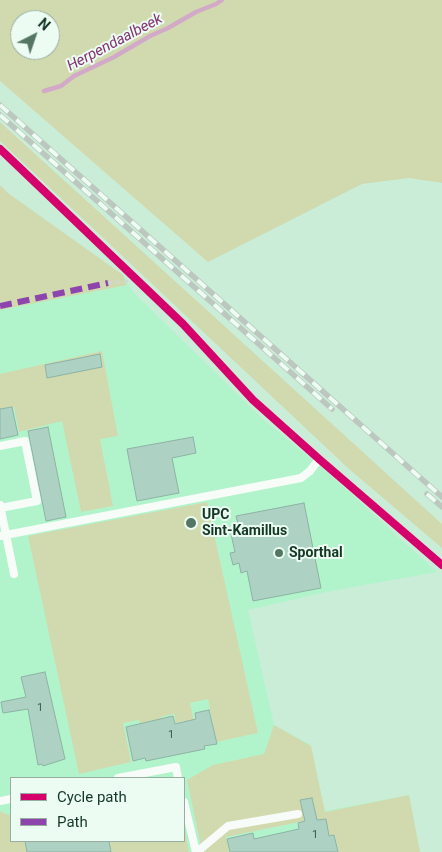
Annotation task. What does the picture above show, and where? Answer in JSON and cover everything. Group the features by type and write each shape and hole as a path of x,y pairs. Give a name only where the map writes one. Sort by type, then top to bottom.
{"lane":[{"path":"0,446 24,441 37,501 0,507 3,535 14,574"},
{"path":"3,535 301,478 319,460"},
{"path":"123,777 176,767 178,777"},
{"path":"185,806 196,852 228,826 298,814"}],"path":[{"path":"131,274 144,286"},
{"path":"108,283 138,280"}],"shaded area":[{"path":"0,0 442,0 442,183 409,178 362,184 208,262 0,81"},
{"path":"0,122 442,524 442,548 349,469 0,141"},
{"path":"0,185 8,193 123,275 127,285 0,310"},
{"name":"UPC Sint-Kamillus","path":"123,275 134,293 263,419 328,473 437,572 326,592 248,610 274,725 311,745 325,811 409,795 420,852 0,852 0,293"},
{"path":"102,351 118,436 100,439 113,506 81,512 62,421 19,432 14,407 0,410 0,374"},
{"path":"207,502 258,733 216,742 208,699 190,703 195,725 184,727 183,721 176,723 174,714 161,717 164,730 143,735 139,720 123,723 131,762 79,774 28,536"},
{"path":"274,725 311,746 325,812 409,795 420,852 334,852 338,851 335,835 329,836 325,819 309,820 226,837 229,852 202,852 187,780 213,765 264,754"},
{"path":"0,811 10,816 10,842 25,842 27,852 0,852"},
{"path":"185,830 189,852 111,852 109,842 185,842"}],"building":[{"path":"100,354 102,367 47,378 45,365"},
{"path":"12,407 18,435 0,439 0,409"},
{"path":"48,427 66,517 46,521 28,431"},
{"path":"193,437 196,453 172,458 179,493 137,501 127,449"},
{"name":"Sporthal","path":"304,503 321,588 253,601 247,571 241,573 239,563 233,565 230,553 235,552 231,534 240,532 236,516"},
{"path":"45,672 65,759 43,766 42,764 38,765 28,709 3,713 1,702 26,697 21,677"},
{"path":"209,710 217,744 204,746 205,749 146,761 145,758 133,761 126,727 173,716 175,724 196,719 195,713"},
{"path":"312,798 317,820 326,819 329,836 334,835 338,852 230,852 227,839 253,833 254,839 299,829 298,823 305,821 300,800"},
{"path":"25,842 109,842 111,852 27,852"}],"waterway":[{"name":"Herpendaalbeek","path":"44,91 61,86 74,76 222,0"}],"railway":[{"path":"0,105 442,497"},
{"path":"0,115 332,409"},
{"path":"427,494 442,507"}],"marked path":[{"path":"0,306 108,283"}],"cycle path":[{"path":"0,149 183,324 253,400 442,565"}],"place":[{"name":"UPC Sint-Kamillus","path":"191,523"},
{"name":"Sporthal","path":"279,553"}]}
